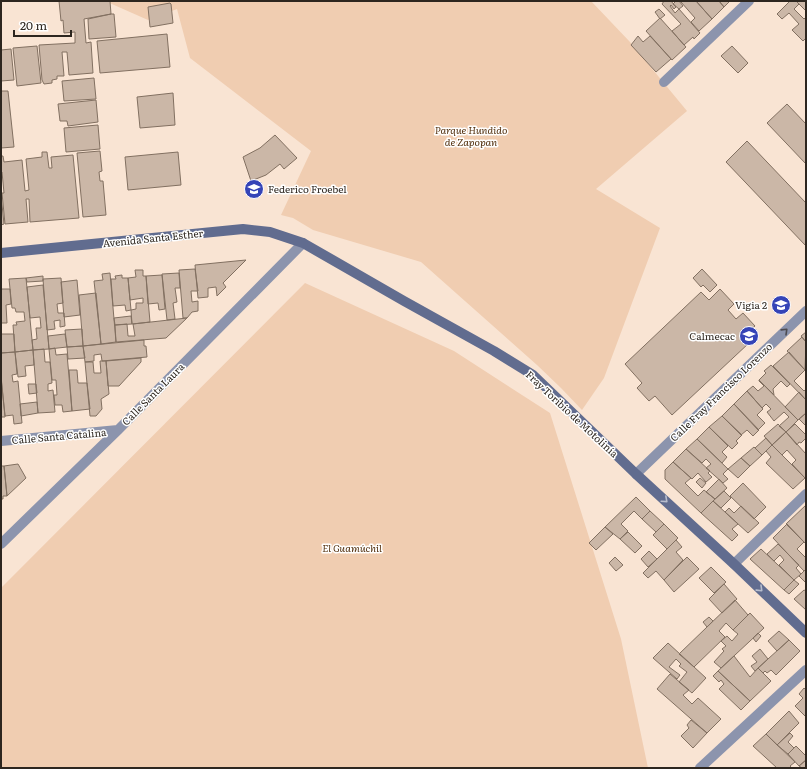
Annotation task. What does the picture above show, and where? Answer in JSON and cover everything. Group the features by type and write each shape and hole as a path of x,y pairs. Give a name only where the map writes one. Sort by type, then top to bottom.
{"street":[{"path":"664,82 749,1"},
{"name":"Avenida Santa Esther","path":"1,253 244,229 270,232 303,243"},
{"name":"Calle Santa Laura","path":"1,544 118,430 303,243"},
{"name":"Fray Toribio de Motolinía","path":"303,243 404,301 494,350 533,375 636,474 734,564 806,633"},
{"name":"Calle Fray Francisco Lorenzo","path":"636,474 806,311"},
{"name":"Calle Santa Catalina","path":"1,441 118,430"},
{"path":"734,564 806,494"},
{"path":"700,768 806,670"}],"green space":[{"name":"Parque Hundido de Zapopan","path":"105,1 591,1 630,42 687,111 596,189 660,228 604,378 582,410 537,365 421,262 313,230 293,218 281,215 311,151 190,58 177,9 148,20"},
{"name":"El Guamúchil","path":"305,283 454,351 550,413 621,639 648,768 1,768 1,588"}],"building":[{"path":"59,1 110,1 111,14 84,19 86,43 91,42 93,73 69,75 67,52 62,52 64,76 57,76 57,79 52,80 52,83 44,84 42,80 39,45 75,43 75,32 64,33"},
{"path":"664,1 671,1 676,7 674,9 671,5 670,6 675,13 679,9 700,33 694,39 693,37 684,45 672,31 681,24 662,4"},
{"path":"676,1 679,1 683,6 679,9 673,4"},
{"path":"696,1 712,19 699,31 691,22 695,18 681,2"},
{"path":"696,1 719,1 724,7 712,19"},
{"path":"719,1 730,1 724,7"},
{"path":"790,1 796,1 799,4 794,9 804,19 806,17 806,38 803,41 792,30 799,24 789,13 782,19 777,14"},
{"path":"796,1 806,1 806,9 805,10"},
{"path":"170,3 173,23 150,27 148,7"},
{"path":"659,9 665,15 660,19 655,12"},
{"path":"114,14 116,37 89,39 88,19"},
{"path":"660,18 686,47 672,60 646,31"},
{"path":"167,34 170,67 100,73 97,41"},
{"path":"638,36 643,42 650,36 671,59 656,72 631,45"},
{"path":"37,46 41,83 17,86 13,48"},
{"path":"732,46 748,63 738,73 721,56"},
{"path":"11,49 14,80 1,81 1,50"},
{"path":"94,78 96,99 64,101 62,81"},
{"path":"1,91 8,91 14,147 1,148"},
{"path":"173,93 175,125 140,128 137,97"},
{"path":"96,100 98,122 68,126 67,121 60,121 58,104"},
{"path":"787,104 806,124 806,164 767,123"},
{"path":"98,125 100,149 66,152 64,128"},
{"path":"275,135 297,158 284,169 280,164 266,175 251,181 243,157 260,148"},
{"path":"747,141 806,203 806,246 726,162"},
{"path":"100,151 102,171 99,172 100,181 103,181 106,215 83,217 77,153"},
{"path":"42,152 47,152 49,168 52,168 51,157 73,155 79,218 30,222 29,199 26,199 28,222 5,224 1,156 3,156 4,162 22,160 25,191 29,190 26,159 42,157"},
{"path":"178,152 181,185 128,190 125,157"},
{"path":"1,195 4,224 1,225"},
{"path":"246,260 223,283 226,287 217,296 216,287 208,288 208,297 198,298 195,265"},
{"path":"195,269 198,291 191,291 192,302 198,301 198,311 192,312 187,318 183,318 179,270"},
{"path":"702,269 717,285 710,292 703,285 701,287 693,278"},
{"path":"135,270 143,270 143,276 146,276 150,322 132,324 131,310 136,309 136,303 143,303 143,298 130,300 128,278 136,277"},
{"path":"110,273 116,342 101,344 94,281 103,280 102,274"},
{"path":"179,273 180,288 175,288 177,302 173,303 175,319 167,320 162,274"},
{"path":"122,275 122,278 128,278 131,310 126,311 125,305 113,306 111,279 116,279 115,276"},
{"path":"162,275 165,309 159,310 158,303 148,304 146,276"},
{"path":"43,276 43,281 27,282 26,278"},
{"path":"26,278 33,350 15,352 13,325 17,325 16,322 25,321 24,312 16,312 15,308 12,308 9,279"},
{"path":"61,278 63,303 57,304 58,313 64,313 65,326 60,327 60,320 54,321 55,329 47,330 43,279"},
{"path":"77,280 80,315 64,317 61,282"},
{"path":"43,285 49,349 33,350 32,340 37,339 36,328 41,328 40,317 30,318 27,287"},
{"path":"1,289 10,289 11,304 6,305 7,323 1,323"},
{"path":"720,289 734,304 728,310 736,319 743,313 755,326 743,337 749,343 672,415 655,396 649,401 637,388 642,383 625,364 701,292 709,300"},
{"path":"96,293 101,344 83,346 79,295"},
{"path":"131,316 132,324 115,325 114,318"},
{"path":"187,318 166,338 116,342 115,325 127,324 128,336 135,336 133,324"},
{"path":"82,329 83,346 67,347 65,330"},
{"path":"806,332 806,342 801,336"},
{"path":"1,334 14,334 15,352 1,353"},
{"path":"65,334 67,347 49,349 48,336"},
{"path":"802,337 806,342 805,370 787,351"},
{"path":"144,340 147,357 102,361 101,354 94,355 94,361 85,362 83,346"},
{"path":"83,346 85,358 68,359 67,347"},
{"path":"55,348 56,355 67,354 72,411 63,412 62,405 55,405 54,395 57,395 56,380 52,380 49,349"},
{"path":"44,349 45,362 50,362 52,383 48,384 48,391 53,390 55,412 38,413 33,350"},
{"path":"33,350 34,365 25,366 26,376 18,377 15,352"},
{"path":"15,352 17,374 12,375 13,382 18,381 22,423 14,424 13,415 5,416 1,376 1,353"},
{"path":"789,352 805,370 794,381 804,391 806,389 806,400 773,366"},
{"path":"141,358 141,362 119,386 108,386 106,361"},
{"path":"100,361 106,361 109,394 101,399 102,409 96,416 90,416 85,362 93,362 94,373 101,373"},
{"path":"771,365 790,384 787,387 781,381 773,389 774,395 759,380 766,373 764,371"},
{"path":"69,370 77,370 78,383 87,383 90,409 72,411"},
{"path":"1,378 5,416 5,417 1,417"},
{"path":"759,380 798,420 786,432 779,426 789,417 784,412 774,421 767,412 771,409 766,404 762,408 747,391 753,386 758,391 764,386"},
{"path":"28,384 36,384 37,393 29,394"},
{"path":"747,391 763,409 757,415 765,423 758,430 734,404"},
{"path":"799,392 806,400 806,413 798,420 785,407"},
{"path":"37,402 38,413 21,416 20,404"},
{"path":"734,404 759,430 753,436 747,430 741,435 722,416"},
{"path":"805,414 806,415 806,426 799,419"},
{"path":"722,416 742,435 736,441 738,443 732,449 709,427"},
{"path":"778,424 786,432 772,445 764,436"},
{"path":"795,424 806,435 806,438 797,445 786,432"},
{"path":"709,427 728,446 722,452 727,457 722,463 697,439"},
{"path":"786,432 806,454 805,478 792,464 796,460 787,450 782,455 772,445"},
{"path":"766,438 772,445 762,455 755,448"},
{"path":"697,439 728,469 723,474 728,479 723,483 706,468 711,464 706,459 702,463 686,449"},
{"path":"772,445 805,478 793,489 766,463 771,457 766,451"},
{"path":"754,447 762,455 750,466 741,458"},
{"path":"686,449 710,471 708,473 712,477 706,482 698,473 692,479 673,462"},
{"path":"741,458 750,466 738,478 728,469"},
{"path":"673,462 691,478 685,483 698,496 704,490 715,499 701,513 665,479 665,470"},
{"path":"18,464 26,478 7,496 4,466"},
{"path":"1,466 4,466 7,496 3,496 3,499 1,499"},
{"path":"700,478 706,483 702,488 696,482"},
{"path":"719,479 727,488 715,499 706,492"},
{"path":"743,483 766,507 754,519 730,496"},
{"path":"724,491 731,498 721,508 713,501"},
{"path":"636,497 650,511 642,519 634,511 621,524 628,531 620,539 605,527"},
{"path":"713,501 738,524 732,529 738,535 732,541 701,513"},
{"path":"806,505 806,543 805,543 786,524"},
{"path":"741,506 759,523 748,533 725,512 729,508 734,513"},
{"path":"650,511 664,524 656,532 642,519"},
{"path":"664,524 678,538 667,549 653,535"},
{"path":"787,524 804,542 797,549 806,558 806,569 804,571 773,538"},
{"path":"605,527 613,534 596,550 589,543"},
{"path":"628,532 642,546 635,553 620,539"},
{"path":"676,540 682,547 676,552 683,560 664,580 656,571 648,578 643,573"},
{"path":"778,544 799,565 796,568 801,574 794,580 779,565 784,560 780,555 774,561 767,554"},
{"path":"761,549 794,580 784,590 750,559"},
{"path":"649,551 657,559 648,567 641,559"},
{"path":"615,557 623,565 616,571 609,563"},
{"path":"687,557 699,569 674,592 664,580"},
{"path":"711,567 726,582 714,593 699,578"},
{"path":"806,569 806,583 799,576"},
{"path":"794,580 799,584 789,594 784,590"},
{"path":"724,584 737,599 722,613 709,599"},
{"path":"804,590 806,591 806,610 794,599"},
{"path":"735,600 748,615 733,630 726,623 719,631 725,637 694,667 679,654"},
{"path":"750,613 764,628 721,668 714,662 724,651 722,649 726,646 721,641 727,636 732,641 738,634 733,630"},
{"path":"709,617 713,621 707,627 703,622"},
{"path":"779,631 789,640 777,651 768,641"},
{"path":"758,633 761,636 756,642 753,638"},
{"path":"789,640 800,651 776,675 771,670 767,673 765,671 763,673 758,668"},
{"path":"668,643 706,678 692,693 679,682 687,672 679,666 681,664 676,659 669,667 680,675 677,679 653,658"},
{"path":"760,649 768,659 755,671 751,666 757,662 752,656"},
{"path":"734,656 750,677 758,668 771,681 750,701 718,671"},
{"path":"718,671 750,701 741,710 719,689 724,684 721,680 719,682 713,676"},
{"path":"670,674 689,690 683,695 692,704 698,698 721,719 707,733 657,689"},
{"path":"804,688 806,690 806,717 795,706 803,698 799,694"},
{"path":"789,711 799,723 777,745 766,734"},
{"path":"691,720 707,733 693,748 681,736 689,728 687,725"},
{"path":"790,733 793,736 788,742 794,748 788,754 777,745"},
{"path":"766,734 795,762 790,766 792,768 777,768 753,746"},
{"path":"796,746 806,756 806,760 799,766 788,754"},
{"path":"806,760 806,768 799,766"}],"place":[{"name":"Federico Froebel","path":"254,189"},
{"name":"Vigia 2","path":"781,305"},
{"name":"Calmecac","path":"749,336"}]}
